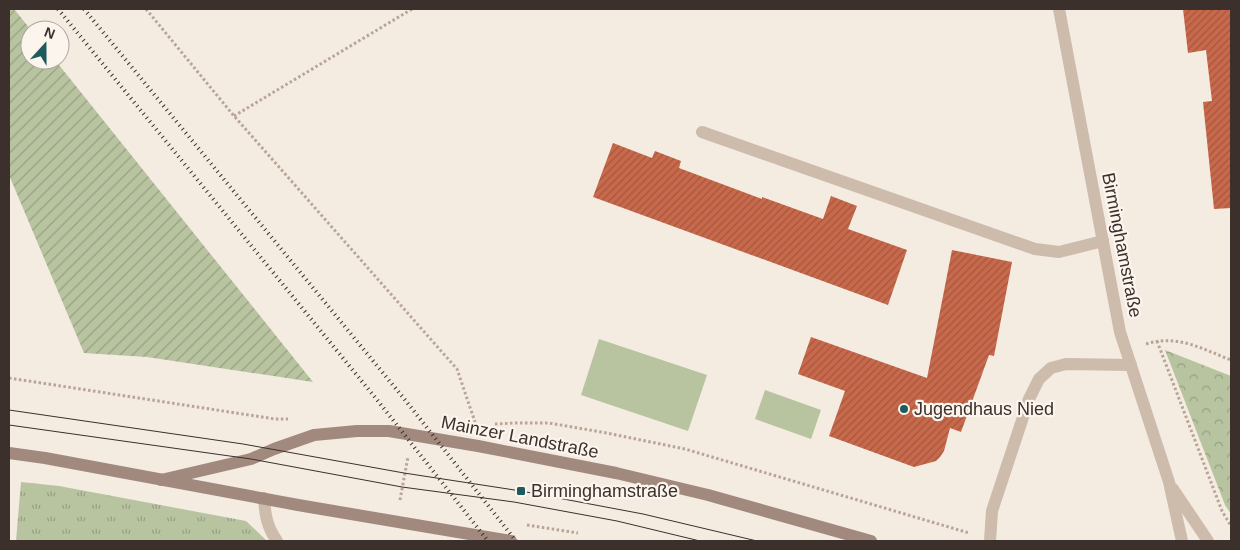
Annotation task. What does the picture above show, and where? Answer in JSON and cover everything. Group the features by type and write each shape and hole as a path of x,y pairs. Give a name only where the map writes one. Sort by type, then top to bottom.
{"main road":[{"name":"Mainzer Landstraße","path":"161,480 251,459 314,435 357,431 389,431 616,473 708,495 871,541"},
{"name":"Mainzer Landstraße","path":"9,453 511,541"}],"street":[{"name":"Birminghamstraße","path":"1059,9 1120,332 1169,482 1182,541"},
{"path":"702,132 1035,249 1059,252 1103,241"},
{"path":"990,541 992,511 1029,399 1039,379 1051,368 1066,364 1131,365"},
{"name":"Birminghamstraße","path":"1169,482 1208,541"},
{"path":"264,498 265,518 270,532 277,541"}],"path":[{"path":"146,9 234,116 457,369 476,426"},
{"path":"234,116 412,9"},
{"path":"1157,340 1222,511 1231,526"},
{"path":"1126,350 1157,340 1183,341 1231,360"},
{"path":"389,431 387,450 409,453 400,502 418,505 413,525"}],"green space":[{"path":"9,9 14,9 23,20 20,20 20,70 63,70 313,382 147,357 84,353 9,175"},
{"path":"599,339 707,375 688,431 581,395"},
{"path":"1165,350 1231,376 1231,514 1225,505"},
{"path":"765,390 821,410 811,439 755,419"},
{"path":"21,482 59,486 246,521 267,541 16,541"}],"building":[{"path":"1183,9 1231,9 1231,208 1214,209 1203,102 1212,101 1206,50 1188,53"},
{"path":"613,143 652,158 655,151 681,161 679,168 762,199 762,197 823,219 831,196 857,206 848,229 907,250 888,305 593,197"},
{"path":"952,250 1012,262 994,356 989,355 961,432 950,428 944,451 940,457 936,461 914,467 829,436 845,391 798,374 811,337 927,378"}],"tram line":[{"path":"9,410 243,444 404,473 521,491 643,514 757,541"},
{"path":"9,425 251,459 402,487 514,502 617,521 700,541"}],"railway":[{"path":"58,9 378,401 488,541"},
{"path":"84,9 406,401 516,541"}],"place":[{"name":"Jugendhaus Nied","path":"904,409"},
{"name":"Birminghamstraße","path":"521,491"}]}
